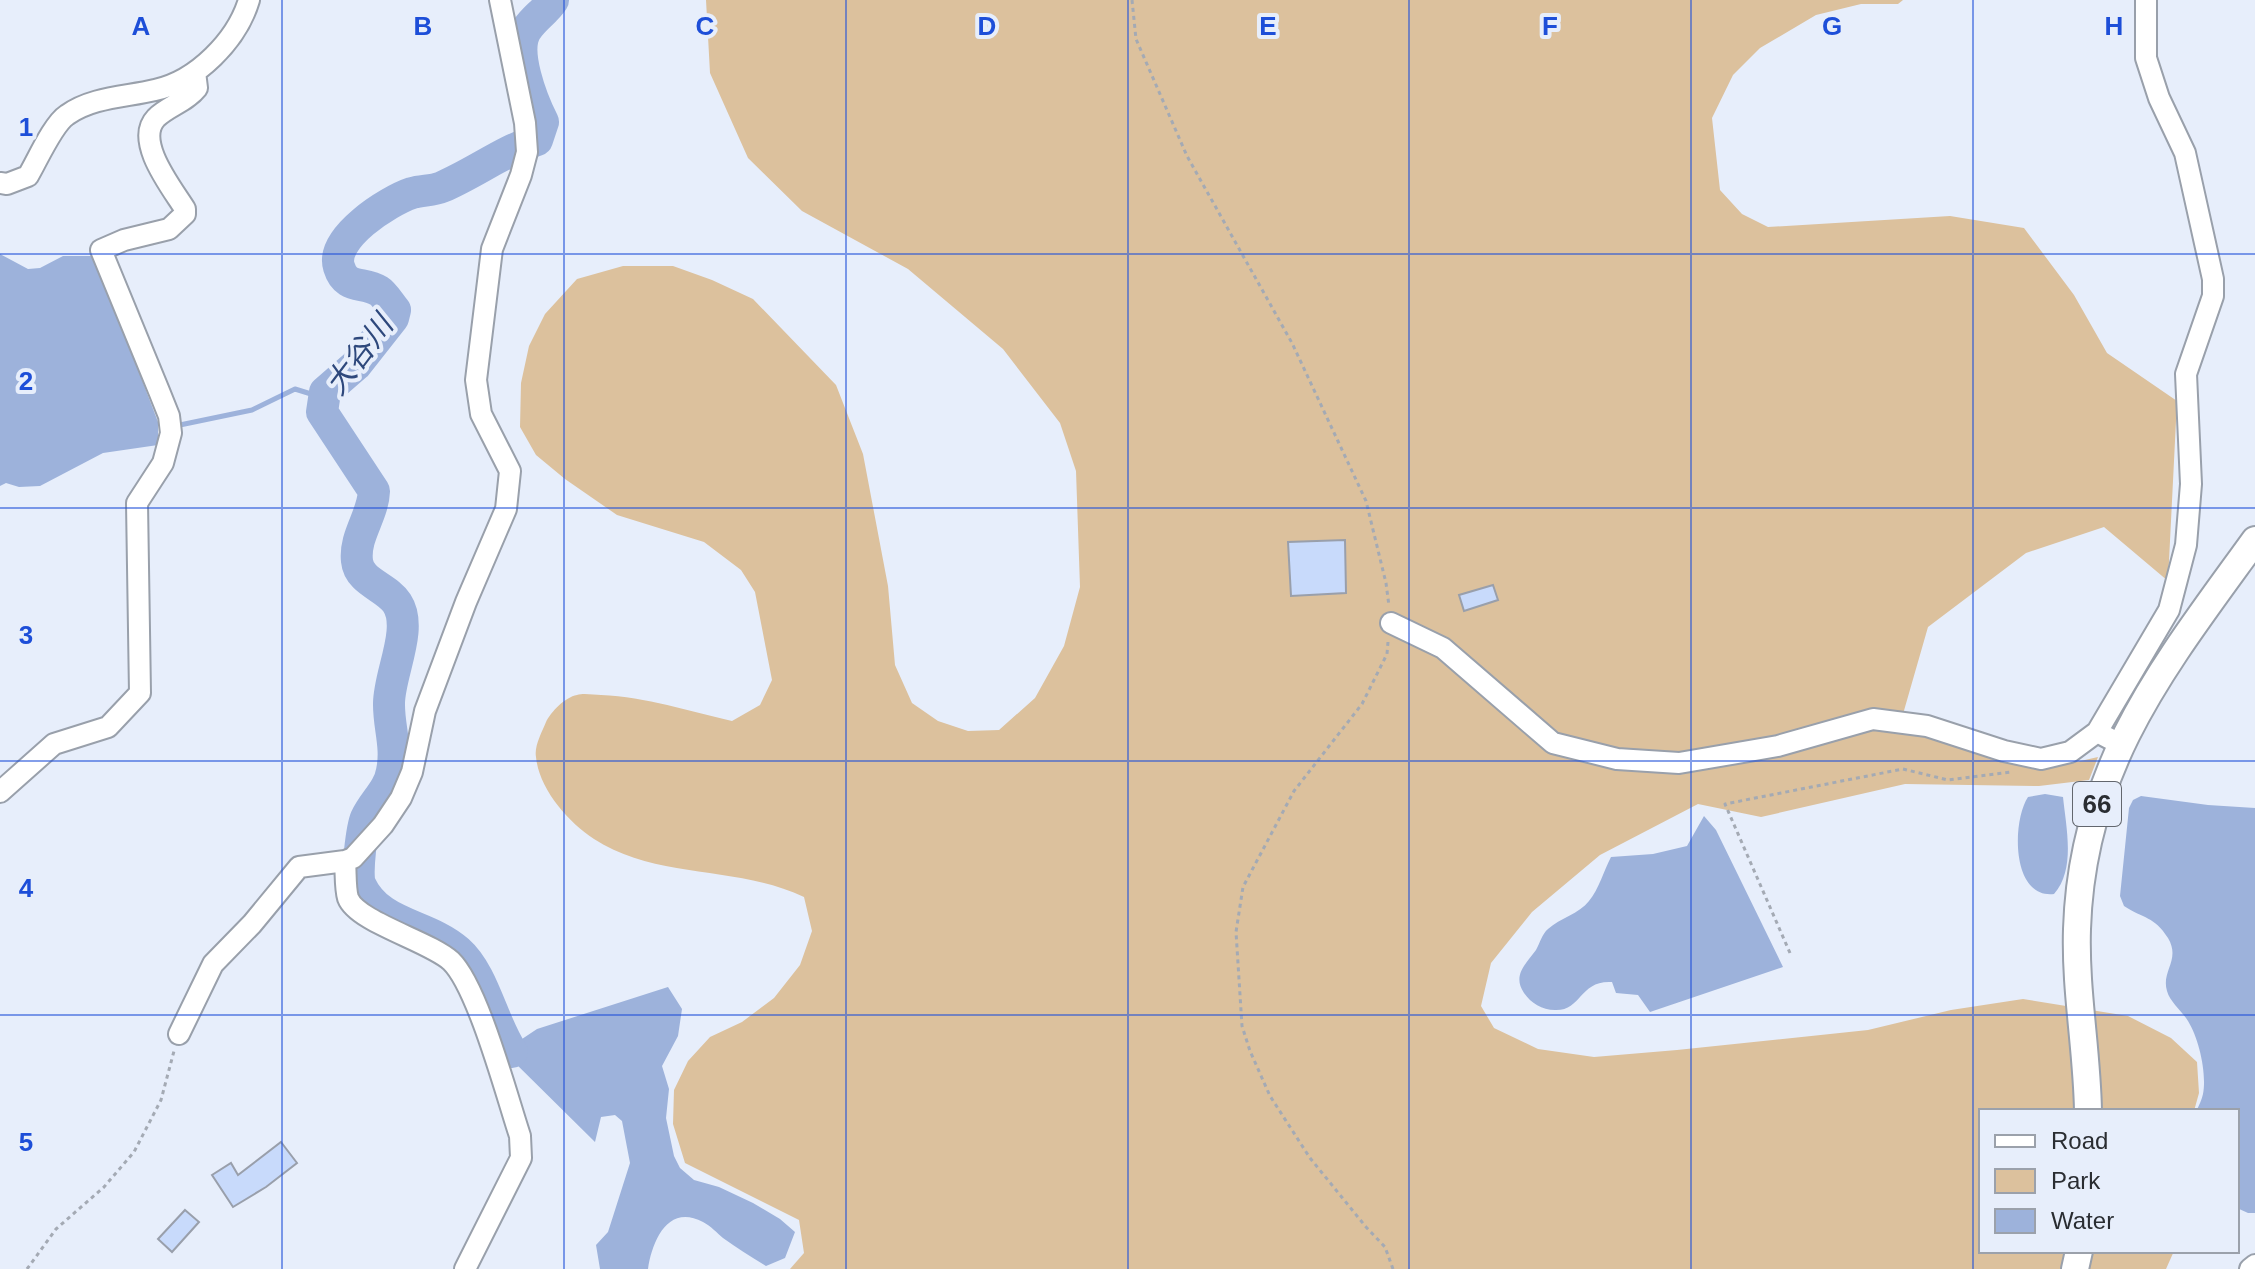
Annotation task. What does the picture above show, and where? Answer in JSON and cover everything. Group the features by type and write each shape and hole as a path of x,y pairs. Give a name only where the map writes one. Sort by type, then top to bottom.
{"main road":[{"name":"66","path":"2088,1109 2078,975 2078,909 2085,850 2092,822 2120,744 2173,654 2255,540"}],"street":[{"path":"0,183 7,184 28,176 63,117 84,104 159,89 195,72 235,29 249,0"},
{"path":"179,1034 213,964 252,924 299,867 353,858 401,798 412,772 425,711 466,602 506,509 510,471 481,414 476,380 492,249 527,152 525,123 500,0"},
{"path":"1391,623 1443,648 1553,743 1617,759 1679,763 1778,746 1873,719 1927,726 2004,751 2041,759 2070,752 2097,732 2169,610 2186,545 2191,484 2186,374 2213,296 2210,263 2185,153 2159,98 2146,58 2146,0"},
{"path":"0,792 54,744 108,727 140,693 137,503 163,463 171,433 169,416 101,250 124,240 169,229 185,214 154,157 150,129 156,118 191,96 197,88 195,72"},
{"path":"2097,732 2120,744"},
{"path":"345,861 348,899 362,914 431,948 452,962 474,1000 520,1136 521,1158 465,1269"}],"path":[{"path":"1132,0 1136,39 1187,156 1292,343 1366,501 1386,583 1391,623 1387,654 1362,704 1294,791 1243,887 1236,932 1242,1026 1270,1096 1310,1158 1385,1247 1393,1269"},
{"path":"1790,953 1725,804 1903,769 1948,780 2007,774 2041,759"},
{"path":"27,1269 56,1229 104,1187 134,1152 161,1100 179,1034"}],"green space":[{"path":"706,0 1903,0 1898,4 1861,4 1816,15 1760,48 1733,75 1712,118 1720,190 1742,214 1768,227 1950,216 2024,228 2074,295 2107,353 2177,401 2168,581 2104,527 2026,553 1928,627 1901,721 1977,752 2050,768 2098,757 2089,780 2039,786 1905,784 1761,817 1698,804 1600,855 1532,912 1491,963 1481,1006 1494,1028 1538,1049 1594,1057 1868,1030 1951,1010 2023,999 2128,1016 2171,1038 2197,1062 2199,1093 2195,1109 1979,1109 1979,1253 2173,1253 2166,1269 790,1269 804,1253 799,1220 685,1163 673,1124 674,1090 688,1061 710,1037 742,1022 774,998 800,965 812,931 804,897 752,880 671,867 618,852 574,824 556,804 538,769 536,753 551,714 572,696 589,694 635,698 732,721 760,705 772,680 755,592 741,570 704,542 617,515 536,455 520,427 521,383 529,346 545,314 577,279 623,266 673,266 753,299 836,385 863,454 888,586 895,665 912,703 938,721 968,731 999,730 1035,698 1064,646 1080,587 1076,471 1060,423 1003,349 908,269 802,211 748,158 710,73"}],"water":[{"path":"0,254 28,269 40,268 63,256 95,256 158,422 158,445 103,453 40,486 19,487 6,483 0,486"},
{"path":"2045,794 2063,797 2067,834 2065,873 2054,894 2040,892 2030,884 2019,856 2019,823 2023,808 2028,797"},
{"path":"2141,796 2255,808 2255,1213 2239,1209 2239,1109 2197,1109 2203,1094 2203,1066 2192,1028 2167,991 2166,977 2172,959 2168,938 2158,926 2124,906 2120,896 2129,808 2133,800"},
{"path":"1704,816 1716,830 1783,967 1650,1012 1638,995 1616,993 1612,982 1593,986 1564,1009 1546,1009 1530,1000 1519,981 1522,970 1546,931 1589,901 1611,857 1653,854 1687,846"},
{"path":"668,987 682,1009 678,1036 662,1066 669,1089 666,1118 674,1156 680,1168 694,1180 719,1187 753,1203 795,1232 785,1258 766,1266 706,1224 691,1217 680,1217 671,1221 658,1237 648,1269 600,1269 596,1245 608,1232 630,1163 622,1121 615,1115 601,1117 595,1142 509,1057 519,1041 537,1029"}],"building":[{"path":"1345,540 1346,593 1291,596 1288,542"},
{"path":"1493,585 1498,600 1464,611 1459,595"},
{"path":"281,1142 297,1163 233,1207 212,1175 231,1163 238,1175"},
{"path":"185,1210 199,1222 172,1252 158,1239"}],"waterway":[{"name":"大谷川","path":"512,1052 475,972 458,951 379,908 368,898 360,884 359,862 364,823 388,784 392,771 394,754 390,693 403,626 397,603 363,574 357,561 358,543 374,491 322,412 325,392 356,365 393,318 395,310 379,291 351,282 342,274 339,256 343,244 363,222 402,197 442,187 537,140 543,122 529,88 523,62 523,38 527,29 553,0"},
{"path":"175,426 252,410 295,389 324,398"}]}
